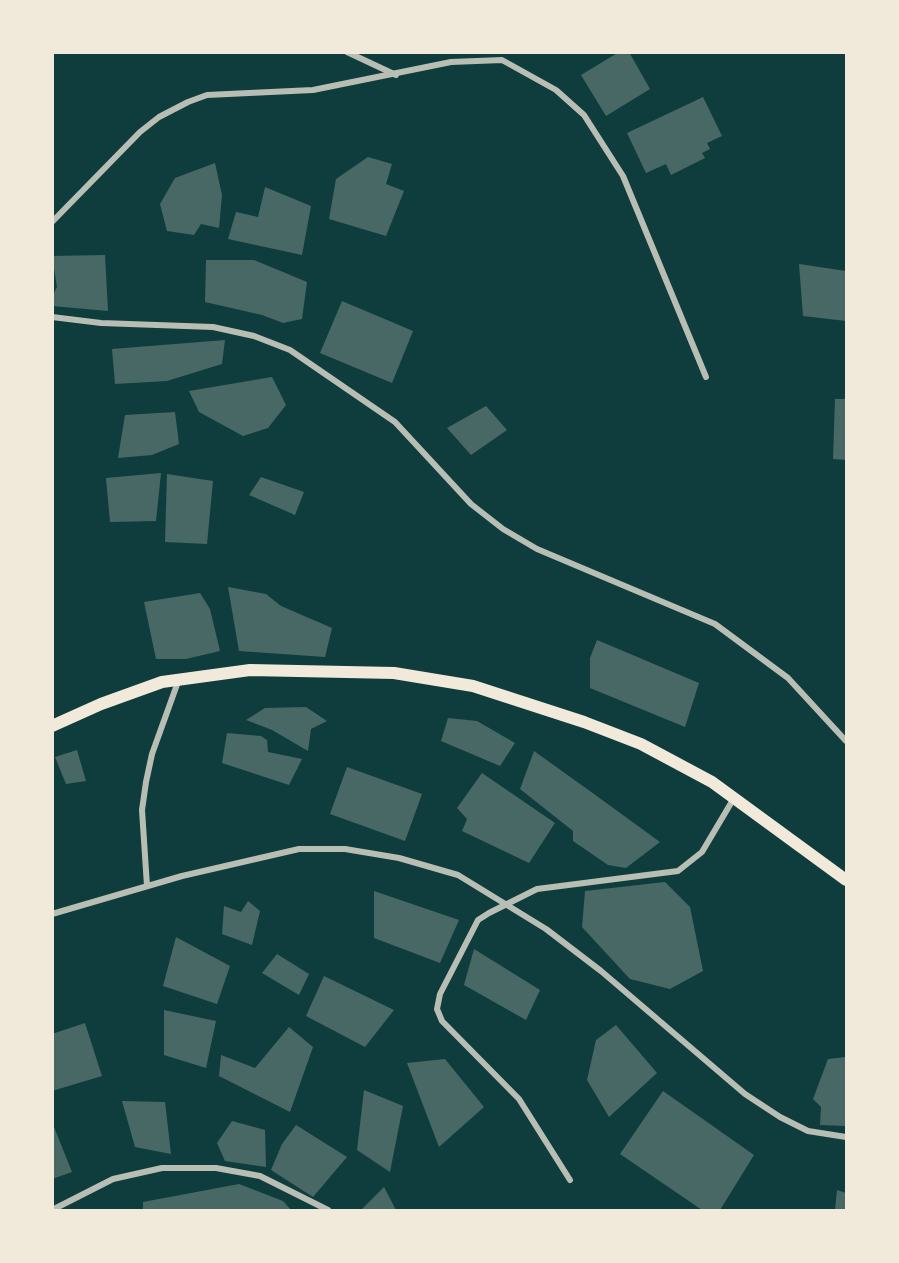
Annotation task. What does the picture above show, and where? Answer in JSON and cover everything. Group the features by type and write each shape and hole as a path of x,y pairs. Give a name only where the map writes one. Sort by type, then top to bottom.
{"main road":[{"path":"52,726 101,704 162,681 250,670 394,673 472,686 584,722 641,744 712,782 846,880"}],"street":[{"path":"347,52 397,75"},
{"path":"52,222 140,132 159,117 207,95 312,90 397,75 451,62 502,60 556,90 584,115 623,176 706,377"},
{"path":"52,317 101,323 213,327 254,336 290,351 395,422 471,504 502,529 537,549 715,624 788,678 846,741"},
{"path":"147,886 142,810 146,782 152,754 179,679"},
{"path":"570,1180 519,1099 450,1031 437,1009 440,994 478,920 506,903 537,889 678,871 702,852 735,798"},
{"path":"52,914 147,886 299,849 345,849 399,858 458,874 546,928 601,971 745,1094 780,1117 808,1131 846,1137"},
{"path":"52,1210 113,1179 162,1168 216,1168 260,1176 328,1210"}],"building":[{"path":"619,52 629,52 650,89 606,116 581,75"},
{"path":"703,97 722,136 707,143 710,149 702,153 705,158 671,175 666,164 646,173 627,133"},
{"path":"368,157 392,164 386,184 404,191 386,236 329,219 336,179"},
{"path":"215,163 222,195 219,228 201,224 194,235 167,231 160,204 175,178"},
{"path":"265,187 311,206 302,255 228,239 236,212 258,217"},
{"path":"105,255 108,311 52,306 52,297 57,287 52,256"},
{"path":"206,260 254,260 307,282 302,319 283,323 262,315 205,302"},
{"path":"799,264 846,271 846,321 803,316"},
{"path":"342,301 413,331 392,383 320,353"},
{"path":"225,340 222,364 167,381 115,384 112,349"},
{"path":"272,377 286,405 268,428 243,436 199,412 189,391"},
{"path":"835,399 846,399 846,460 833,459"},
{"path":"486,406 507,430 471,455 447,428"},
{"path":"175,412 179,444 152,455 118,458 125,415"},
{"path":"161,473 156,521 110,522 106,478"},
{"path":"167,474 213,481 207,544 165,542"},
{"path":"261,477 304,492 295,515 249,495"},
{"path":"228,587 266,594 281,606 332,628 325,657 239,651"},
{"path":"200,593 210,609 220,651 186,659 156,659 144,602"},
{"path":"597,640 699,683 685,727 590,688 590,658"},
{"path":"306,707 327,721 311,729 308,751 272,730 246,720 265,708"},
{"path":"448,718 477,721 515,743 500,766 441,741"},
{"path":"227,733 261,736 267,740 268,752 302,759 289,785 222,763"},
{"path":"77,750 86,781 66,784 55,757"},
{"path":"534,751 660,842 626,868 608,865 573,841 573,831 520,789"},
{"path":"347,767 422,794 405,841 330,814"},
{"path":"482,773 555,823 529,863 462,831 467,819 457,808"},
{"path":"665,882 690,907 703,971 670,989 630,979 582,927 585,891"},
{"path":"374,891 459,920 440,963 374,938"},
{"path":"248,901 260,911 252,945 222,934 224,906 241,912"},
{"path":"176,937 230,966 217,1004 163,986"},
{"path":"474,949 540,990 526,1020 464,985"},
{"path":"277,954 309,974 299,995 262,973"},
{"path":"324,976 394,1010 365,1047 306,1016"},
{"path":"164,1010 216,1021 206,1068 164,1055"},
{"path":"85,1023 102,1076 52,1091 52,1034"},
{"path":"616,1025 657,1073 609,1117 587,1080 596,1040"},
{"path":"289,1027 313,1047 290,1112 219,1076 221,1055 255,1068"},
{"path":"846,1057 846,1126 820,1125 821,1107 813,1099 828,1059"},
{"path":"445,1059 484,1107 439,1147 407,1063"},
{"path":"364,1090 403,1106 390,1172 357,1150"},
{"path":"663,1091 754,1155 720,1210 702,1210 620,1154"},
{"path":"122,1101 165,1102 171,1154 135,1147"},
{"path":"232,1121 265,1130 266,1167 225,1161 217,1143"},
{"path":"52,1122 72,1172 52,1179"},
{"path":"296,1125 347,1157 313,1197 271,1170 282,1144"},
{"path":"239,1184 283,1201 291,1210 143,1210 143,1202"},
{"path":"384,1187 396,1210 361,1210"},
{"path":"837,1190 846,1193 846,1210 835,1210"}]}
